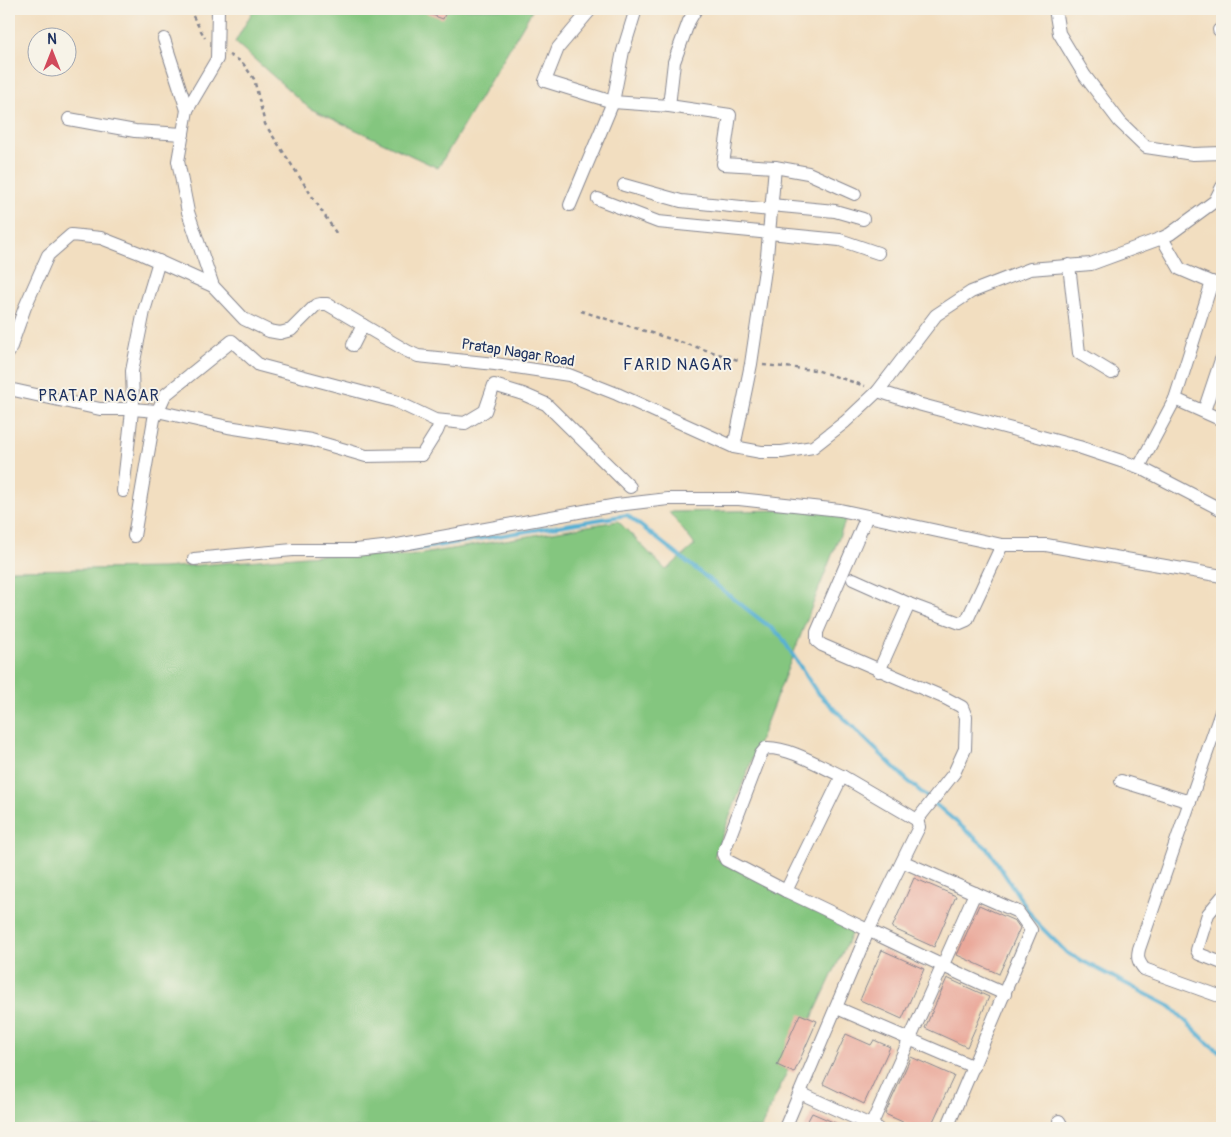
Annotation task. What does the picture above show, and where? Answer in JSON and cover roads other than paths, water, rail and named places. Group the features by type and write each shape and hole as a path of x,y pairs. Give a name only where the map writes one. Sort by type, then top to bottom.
{"street":[{"name":"Pratap Nagar Road","path":"218,9 217,53 187,110 178,161 188,212 213,286 244,319 280,334 291,330 316,305 327,304 418,356 495,364 569,375 624,397 734,447 760,452 782,452 813,447 845,422 878,391 936,315 971,292 1030,269 1091,264 1162,238 1215,201 1222,188"},
{"path":"591,9 558,48 545,81 614,102 669,106 730,115 723,164 775,167 808,173 855,194"},
{"path":"570,204 614,102 622,51 636,9"},
{"path":"669,106 674,62 688,22 696,9"},
{"path":"1055,9 1059,33 1085,76 1120,122 1146,147 1193,154 1222,153"},
{"path":"164,39 187,110"},
{"path":"69,119 135,131 183,134"},
{"path":"734,447 751,364 767,256 775,167"},
{"path":"624,185 681,201 835,211 863,220"},
{"path":"598,199 658,222 840,240 878,253"},
{"path":"9,352 25,307 48,255 71,236 101,238 159,261 213,286"},
{"path":"1139,467 1175,399 1217,285 1180,269 1162,238"},
{"path":"123,491 132,409 132,371 144,311 159,261"},
{"path":"1069,266 1079,353 1112,373"},
{"path":"353,345 363,325"},
{"path":"134,536 154,419 165,395 232,341 259,365 395,400 435,420 465,423 485,411 494,385 523,394 546,404 630,487"},
{"path":"1204,411 1221,360"},
{"path":"9,389 100,409 157,411 228,427 311,440 366,456 422,455 437,431 441,420"},
{"path":"878,391 918,404 1079,447 1139,467 1222,510"},
{"path":"1175,399 1222,420"},
{"path":"194,559 293,550 356,550 392,546 617,505 668,499 739,499 840,510 1002,545 1046,545 1222,576"},
{"path":"785,1128 869,929 904,862 919,827 920,817 954,773 965,749 966,717 962,708 946,698 879,671 817,641 817,632 867,516"},
{"path":"853,579 909,604 960,623 967,620 1002,545"},
{"path":"879,671 909,604"},
{"path":"1222,709 1139,949 1138,961 1144,969 1222,997"},
{"path":"920,817 842,776 794,754 775,748 766,748 760,754 723,854 726,860 786,891 869,929 942,967 1005,994"},
{"path":"786,891 842,776"},
{"path":"1121,781 1190,802"},
{"path":"904,862 1018,912 1032,930 947,1128"},
{"path":"800,1093 873,1127 975,893"},
{"path":"1222,897 1208,914 1197,950 1199,954 1222,963"},
{"path":"837,1008 974,1067"}],"waterway":[{"path":"411,550 627,515 780,635 816,691 907,780 988,849 1035,921 1067,953 1171,1007 1209,1044 1222,1053"}],"district":[{"name":"FARID NAGAR","path":"678,365"},
{"name":"PRATAP NAGAR","path":"99,396"}]}
